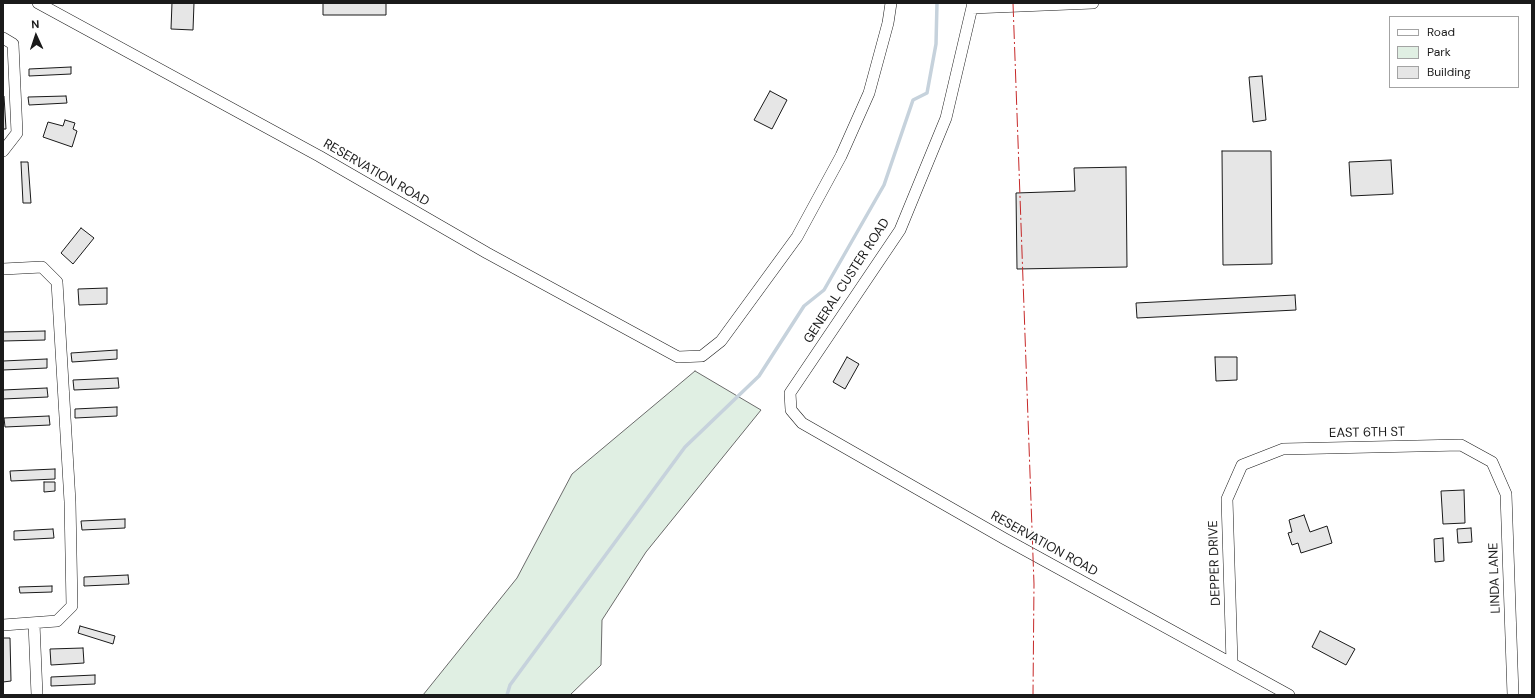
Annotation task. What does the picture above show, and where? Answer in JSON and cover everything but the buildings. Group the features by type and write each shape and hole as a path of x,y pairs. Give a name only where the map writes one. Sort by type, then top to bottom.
{"street":[{"name":"RESERVATION ROAD","path":"38,3 318,156 487,253 678,357 702,356 721,341 797,237 842,156 869,93 888,23 891,3"},
{"path":"972,5 1093,3"},
{"name":"GENERAL CUSTER ROAD","path":"791,410 790,393 900,230 946,118 972,5"},
{"path":"3,38 13,44 17,133 3,151"},
{"path":"3,269 42,267 57,282 70,502 72,606 57,621 3,625"},
{"name":"RESERVATION ROAD","path":"791,410 802,423 1005,539 1289,695"},
{"name":"EAST 6TH ST","path":"1242,465 1283,449 1461,445 1492,462"},
{"name":"LINDA LANE","path":"1492,462 1506,494 1513,695"},
{"name":"DEPPER DRIVE","path":"1232,663 1227,499 1242,465"},
{"path":"34,623 37,695"}],"green space":[{"path":"695,371 761,410 646,552 602,620 601,665 570,695 423,695 517,578 572,474"}],"waterway":[{"path":"507,695 510,685 685,447 759,376 804,306 824,290 884,185 913,100 927,93 936,44 937,3"}],"power":[{"path":"1013,3 1034,584 1033,695"}]}
